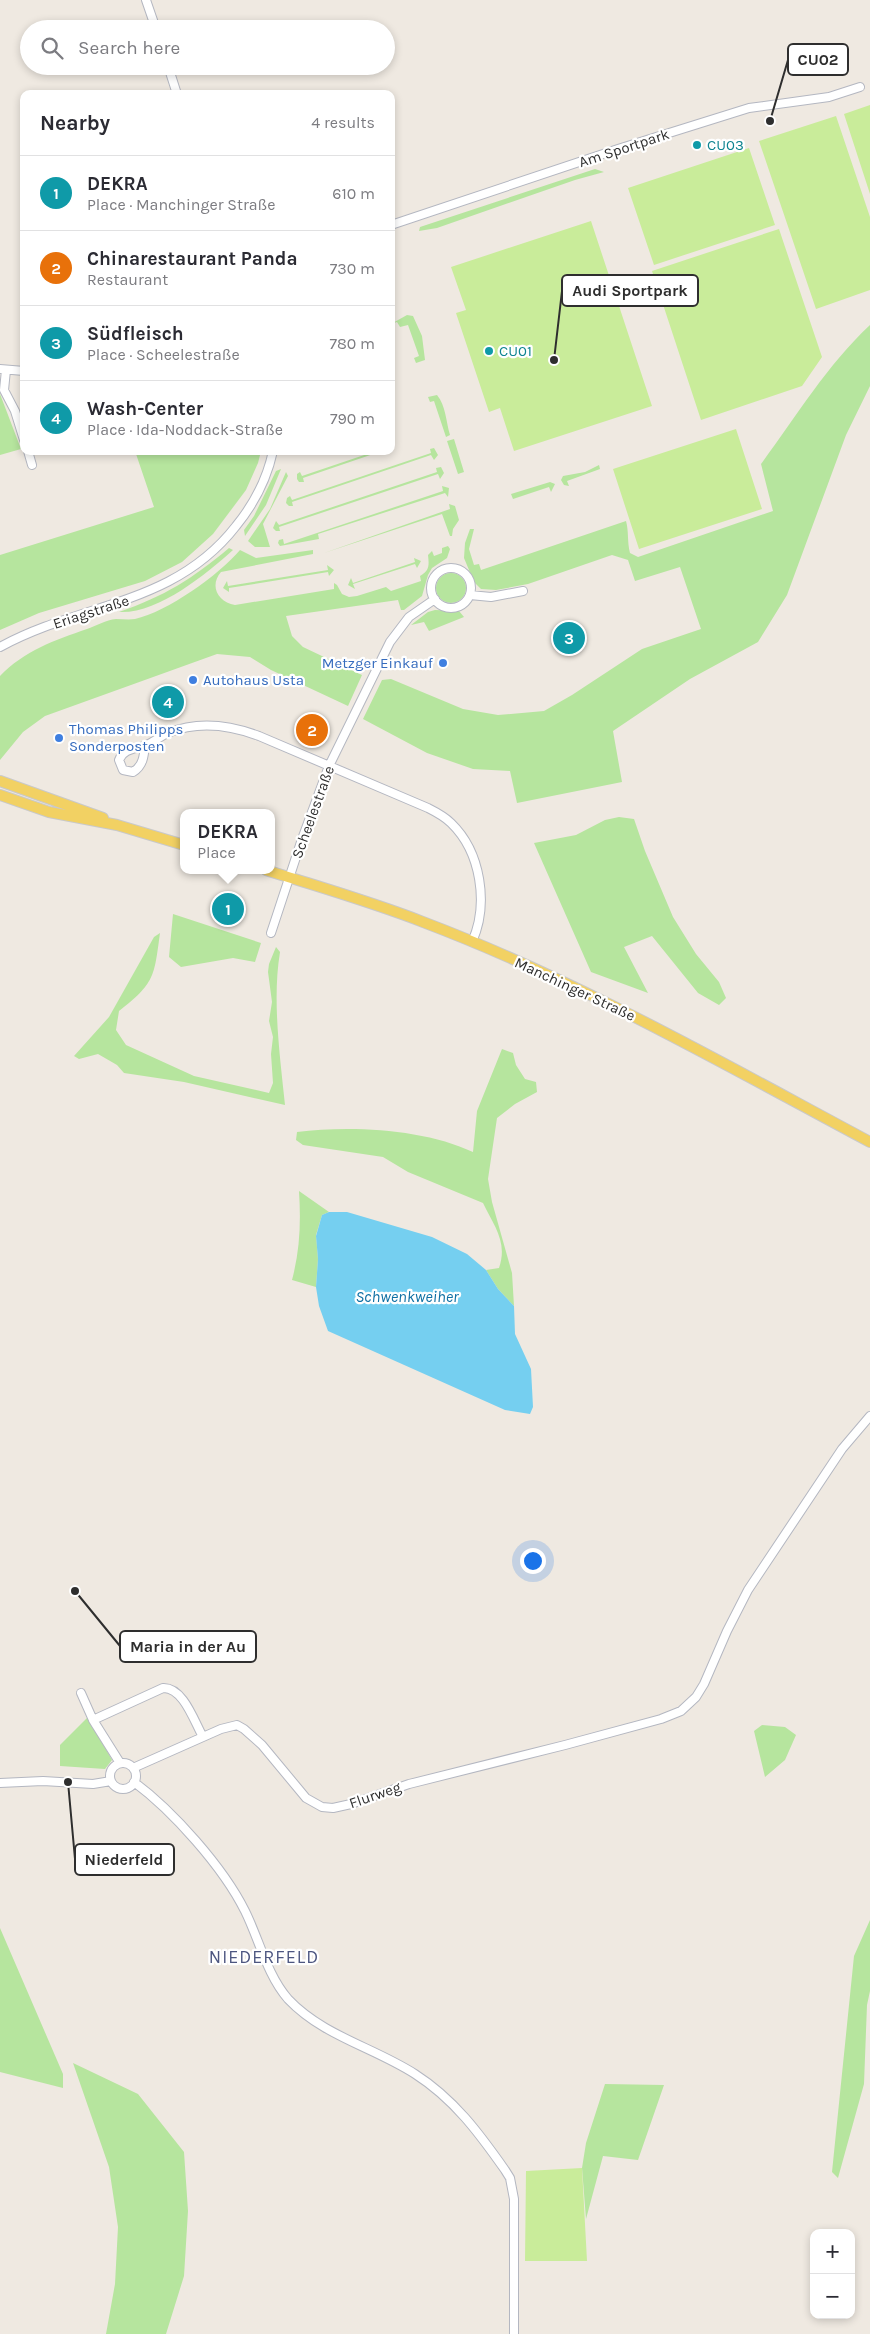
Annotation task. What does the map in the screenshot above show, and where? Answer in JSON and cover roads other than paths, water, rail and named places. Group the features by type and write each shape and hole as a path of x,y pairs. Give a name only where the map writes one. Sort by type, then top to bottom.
{"main road":[{"path":"0,781 84,810 117,825"},
{"path":"0,795 49,812 117,825 180,844"},
{"name":"Manchinger Straße","path":"275,873 388,909 472,942 608,1003 869,1141"}],"street":[{"path":"146,0 153,20"},
{"path":"171,75 176,90"},
{"name":"Am Sportpark","path":"395,224 618,149 748,108 829,97 860,87"},
{"path":"20,371 3,369 4,390 15,411 20,427"},
{"path":"29,455 32,465"},
{"name":"Eriagstraße","path":"0,647 49,625 137,597 174,580 205,558 230,534 243,517 264,479 272,455"},
{"path":"449,568 462,571 470,582 470,595 464,603 452,608 440,604 432,593 433,580 442,570 449,568"},
{"path":"470,595 491,597 523,591"},
{"name":"Scheelestraße","path":"271,933 329,766 390,642 409,617 435,599"},
{"path":"0,654 9,642"},
{"path":"145,745 170,732 183,728 220,726 248,732 428,808 450,821 466,840 476,862 480,886 480,912 472,942"},
{"name":"Flurweg","path":"133,1768 203,1736 229,1726 237,1725 262,1746 306,1798 322,1807 333,1808 351,1804 409,1784 566,1745 661,1719 681,1711 696,1697 748,1590 842,1449 870,1416"},
{"path":"93,1720 158,1690 169,1687 179,1695 203,1736"},
{"path":"81,1693 93,1720 120,1763"},
{"path":"120,1763 127,1764 133,1768 136,1777 134,1782 127,1788 123,1789 114,1785 111,1781 112,1769 120,1763"},
{"path":"0,1783 43,1781 94,1784 111,1781"},
{"path":"134,1782 177,1820 229,1883 250,1922 274,1978 287,1997 312,2021 398,2064 446,2096 468,2118 506,2170 510,2178 514,2199 514,2334"}],"water":[{"name":"Schwenkweiher","path":"329,1212 347,1212 432,1237 467,1254 486,1270 498,1289 514,1306 515,1334 531,1369 533,1407 530,1414 505,1410 328,1331 319,1306 316,1287 318,1259 316,1236 322,1215"}],"place":[{"name":"CU02","path":"770,121"},
{"name":"CU03","path":"697,145"},
{"name":"CU01","path":"489,351"},
{"name":"Audi Sportpark","path":"554,360"},
{"name":"Südfleisch","path":"569,638"},
{"name":"Metzger Einkauf","path":"443,663"},
{"name":"Autohaus Usta","path":"193,680"},
{"name":"Wash-Center","path":"168,702"},
{"name":"Chinarestaurant Panda","path":"312,730"},
{"name":"Thomas Philipps Sonderposten","path":"59,738"},
{"name":"DEKRA","path":"228,909"},
{"name":"Maria in der Au","path":"75,1591"},
{"name":"Niederfeld","path":"68,1782"}],"district":[{"name":"NIEDERFELD","path":"264,1957"}]}
